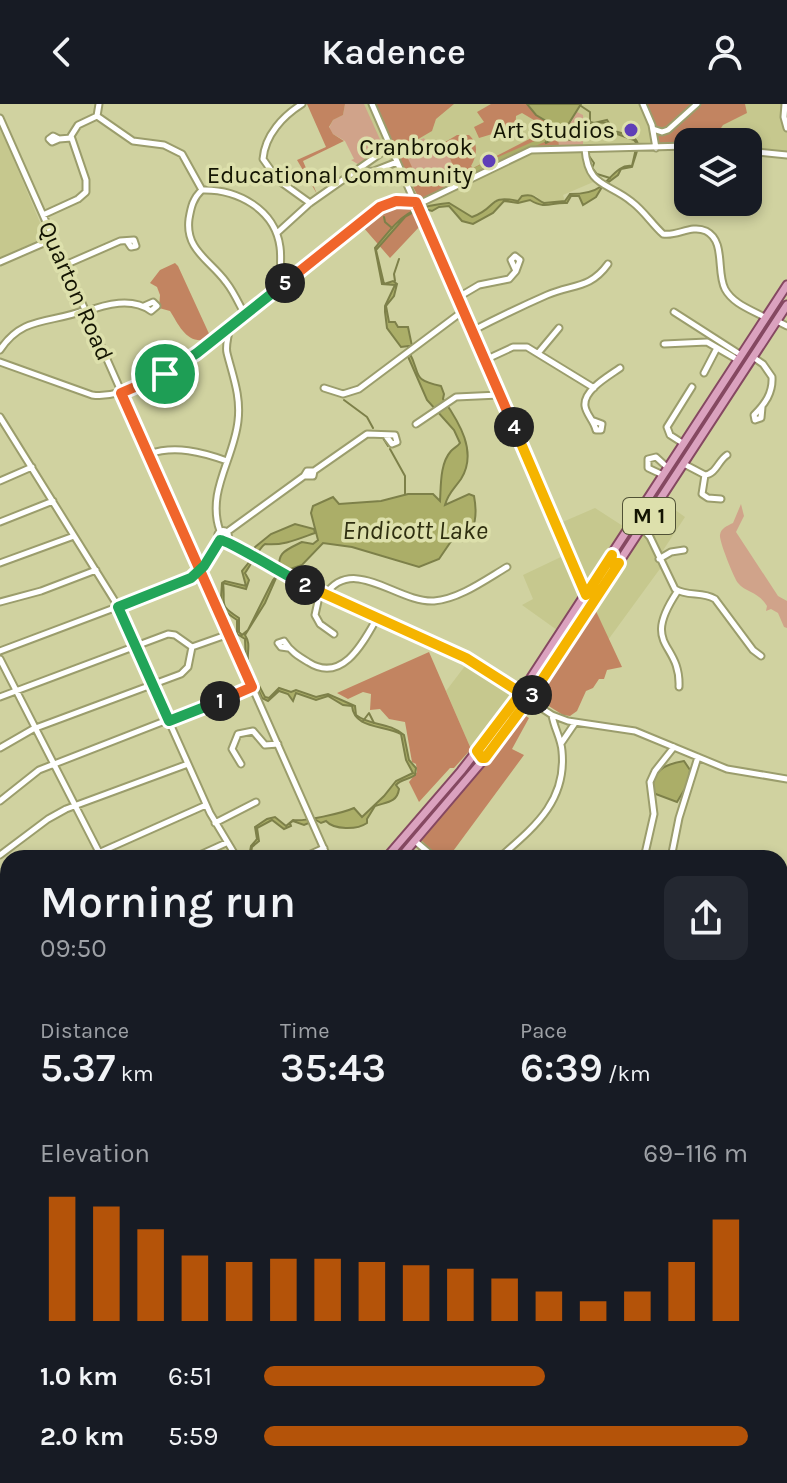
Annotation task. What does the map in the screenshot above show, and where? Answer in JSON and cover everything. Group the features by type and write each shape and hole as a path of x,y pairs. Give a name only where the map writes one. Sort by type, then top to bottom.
{"main road":[{"name":"M 1","path":"393,850 461,771 533,676 787,285"},
{"name":"M 1","path":"408,850 529,700 787,305"},
{"path":"738,359 743,373"},
{"path":"718,390 725,393 727,398"},
{"path":"612,555 611,563 619,563"},
{"path":"586,595 590,608"},
{"path":"545,657 548,663 553,663"},
{"path":"533,676 541,682"},
{"path":"477,751 480,757 485,758"},
{"path":"461,771 467,772 468,778"},
{"path":"408,833 410,840 415,841"}],"street":[{"path":"97,116 99,104"},
{"path":"302,104 274,130 266,144 263,159 278,180 310,203"},
{"path":"372,104 586,595"},
{"path":"643,104 653,129 656,148"},
{"path":"653,129 667,130 697,104"},
{"path":"785,104 783,115 787,128"},
{"path":"43,215 86,192 86,180 71,138 76,126 97,116"},
{"path":"97,116 138,145 164,145 182,154 202,190"},
{"name":"Quarton Road","path":"0,118 324,848"},
{"path":"59,139 71,138"},
{"path":"277,233 310,203 391,146"},
{"path":"419,207 423,202 523,152 674,147"},
{"path":"585,149 589,171 603,186 636,204 663,234 695,229 708,232 717,245 726,291 740,304 766,318"},
{"path":"762,152 787,155"},
{"path":"355,172 374,171 397,162"},
{"path":"245,315 229,285 196,252 191,242 188,228 190,212 194,198 202,190 219,190 242,197 265,214 277,233 284,284"},
{"path":"0,362 88,394 105,397 121,393 168,372 217,337 380,207 396,201 419,207"},
{"path":"0,262 53,239"},
{"path":"65,265 120,241 127,241"},
{"path":"472,331 549,294 582,285 600,274 608,264"},
{"path":"457,298 479,285 509,279 516,271"},
{"path":"0,350 10,337 27,325 112,304 144,306"},
{"path":"324,388 343,394 356,391 463,311"},
{"path":"674,312 738,359"},
{"path":"777,321 787,326"},
{"path":"226,349 229,328"},
{"path":"539,352 559,328"},
{"path":"217,337 226,349 235,375 239,408 236,435 216,501 216,514 224,532"},
{"path":"664,344 704,342 738,359"},
{"path":"485,360 516,347 527,347 594,388"},
{"path":"704,373 717,348"},
{"path":"752,358 772,375 772,385 762,407"},
{"path":"594,421 585,405 594,388 620,368"},
{"path":"684,444 670,435 667,427 692,387"},
{"path":"416,424 456,397 499,395"},
{"path":"0,417 118,607 206,805 231,850"},
{"path":"386,436 375,433 364,436 314,471 311,477 304,476 218,535 251,557 323,594 471,661 521,693"},
{"path":"149,454 181,450 227,461"},
{"path":"684,464 705,475 711,474 727,455"},
{"path":"0,481 32,467"},
{"path":"705,475 701,489 703,495 721,499"},
{"path":"0,522 53,501"},
{"path":"642,528 677,591 715,599 753,650 761,656"},
{"path":"0,563 74,536"},
{"path":"0,651 181,584 201,570 223,540"},
{"path":"659,559 671,552 684,550"},
{"path":"334,634 316,619 314,608 323,594 338,582 355,578 407,597 437,600 457,594 507,567"},
{"path":"0,602 41,591 96,570"},
{"path":"677,591 662,615 660,627 679,678 679,687"},
{"path":"288,648 319,668 337,667 358,649 377,618"},
{"path":"0,697 171,634 192,647"},
{"path":"192,647 229,634"},
{"path":"0,748 36,728 185,671 192,647"},
{"path":"0,659 98,850"},
{"path":"0,801 30,775 54,764 252,687"},
{"path":"529,700 552,715 575,723 635,731 731,770 787,779"},
{"path":"509,850 529,833 551,804 562,770 561,743 552,715"},
{"path":"561,743 575,723"},
{"path":"241,764 232,749 238,734 253,731 265,745 278,744"},
{"path":"646,850 654,817 650,782 674,747"},
{"path":"673,850 698,757"},
{"path":"7,850 48,819 75,806 188,764"},
{"path":"215,823 256,802"},
{"path":"112,850 206,805"},
{"path":"415,841 426,850"},
{"path":"211,850 226,843"},
{"path":"320,850 324,848"}],"shaded area":[{"name":"Cranbrook Educational Community","path":"307,104 787,104 787,156 762,155 762,128 674,128 674,149 588,152 590,168 598,180 563,195 565,201 544,203 536,196 528,195 518,201 501,198 492,202 487,210 471,217 449,203 429,208 413,202 383,147 369,159"},
{"path":"307,104 345,104 343,115 333,120 329,127 344,141 303,161 317,194 297,160 326,147"},
{"path":"345,104 364,104 383,146 361,166 351,160 354,159 345,141 329,128 333,120 343,115"},
{"path":"375,104 454,104 436,119 432,131 403,148 420,184 454,168 446,149 432,155 430,151 457,135 469,135 476,146 473,168 549,129 522,113 516,116 513,128 503,137 499,132 479,138 474,127 484,122 477,112 491,104 527,104 536,115 556,127 543,138 550,141 558,137 559,146 520,150 420,200"},
{"path":"646,104 745,104 747,113 721,128 674,128 674,145 662,145 656,140"},
{"path":"577,112 583,115 583,146 559,146 558,128 571,122"},
{"path":"0,127 46,237 0,258"},
{"path":"424,138 432,155 446,149 454,168 419,184 403,148"},
{"path":"413,204 421,225 390,258 363,227 377,211"},
{"path":"175,263 211,338 191,338 170,311 159,308 160,295 157,287 150,283 160,270"},
{"path":"664,502 685,517 660,555 647,527"},
{"path":"741,504 744,516 736,532 778,596 787,601 787,628 778,613 771,609 766,611 763,601 738,583 724,552 721,533 733,523"},
{"path":"595,508 626,528 585,585 558,524"},
{"path":"642,534 645,534 662,566 608,640 595,609"},
{"path":"563,556 580,593 557,630 522,605 533,599 523,575"},
{"path":"595,609 622,667 607,670 604,679 599,679 593,688 586,691 577,711 570,716 563,715 536,698"},
{"path":"429,652 471,749 419,802 409,782 417,772 416,764 412,762 405,722 389,719 380,709 370,710 371,694 363,692 348,699 337,693"},
{"path":"468,662 516,694 471,749 446,691"},
{"path":"524,715 529,718 512,749 524,755 454,850 432,850 421,840"}],"water":[{"path":"527,104 581,104 566,128 569,130 587,121 593,123 579,127 577,137 571,140 564,139 566,132 563,127 558,127 558,137 546,143 543,138 556,127 536,115"},
{"path":"607,120 614,131 636,140 638,143 632,167 621,169 632,166 637,144 614,133 608,123 596,123"},
{"path":"621,169 596,197 583,205 579,196 571,196 567,203 548,205 530,200 518,203 504,201 493,213 473,224 462,221 449,206 432,211 421,208 449,203 472,217 501,199 518,201 522,196 529,195 544,203 565,201 570,194 597,189"},
{"name":"Endicott Lake","path":"421,208 405,217 376,250 384,284 393,281 397,284 394,296 386,306 389,322 395,322 398,327 408,327 412,346 409,352 418,375 441,386 443,399 464,438 468,458 466,469 445,505 469,494 474,496 473,527 462,541 454,537 439,559 419,567 352,547 323,543 302,565 281,572 265,603 245,635 249,664 265,697 269,698 279,688 316,697 328,694 355,706 356,715 361,718 404,735 409,760 416,768 415,775 398,783 396,797 375,806 363,825 346,828 326,821 321,823 316,820 304,825 293,821 291,826 284,829 272,820 257,828 259,841 250,850 251,846 257,839 255,827 267,819 275,817 286,826 293,820 323,817 354,808 362,817 396,781 413,773 406,760 401,734 364,723 358,719 354,713 352,706 343,705 328,696 316,700 296,693 293,701 288,694 279,691 268,701 262,698 246,663 245,639 237,634 237,620 226,612 221,601 222,583 225,581 246,586 242,571 254,556 255,547 271,534 295,524 314,529 315,533 296,540 265,544 245,573 249,580 246,589 223,583 224,604 239,618 239,632 242,635 248,630 273,580 280,572 284,552 302,542 313,544 318,540 311,513 313,506 333,497 339,504 381,501 408,494 433,494 440,501 447,456 460,443 454,430 427,400 406,352 409,346 401,347 387,328 385,306 395,285 382,284 375,248 399,221 406,215"},
{"path":"684,761 690,770 689,782 677,802 653,793 656,774 671,764"}],"waterway":[{"path":"581,106 590,112 590,122"},
{"path":"459,177 543,140"},
{"path":"589,156 593,166"},
{"path":"593,169 597,174 610,178"},
{"path":"384,217 392,228"},
{"path":"395,281 399,259"},
{"path":"344,400 367,417 373,428"},
{"path":"383,438 388,446"},
{"path":"390,449 405,476 405,494"},
{"path":"363,721 369,713 374,723"}],"place":[{"name":"Art Studios","path":"631,130"},
{"name":"Cranbrook Educational Community","path":"489,161"}],"route":[{"path":"165,374 121,393 201,570 210,589 252,687 169,721 118,607 186,581 201,570 220,540 227,540 287,577 471,661 521,693 477,751 480,757 485,758 529,700 619,563 611,563 612,555 586,595 416,202 396,201 380,207 229,328 165,374"}]}
